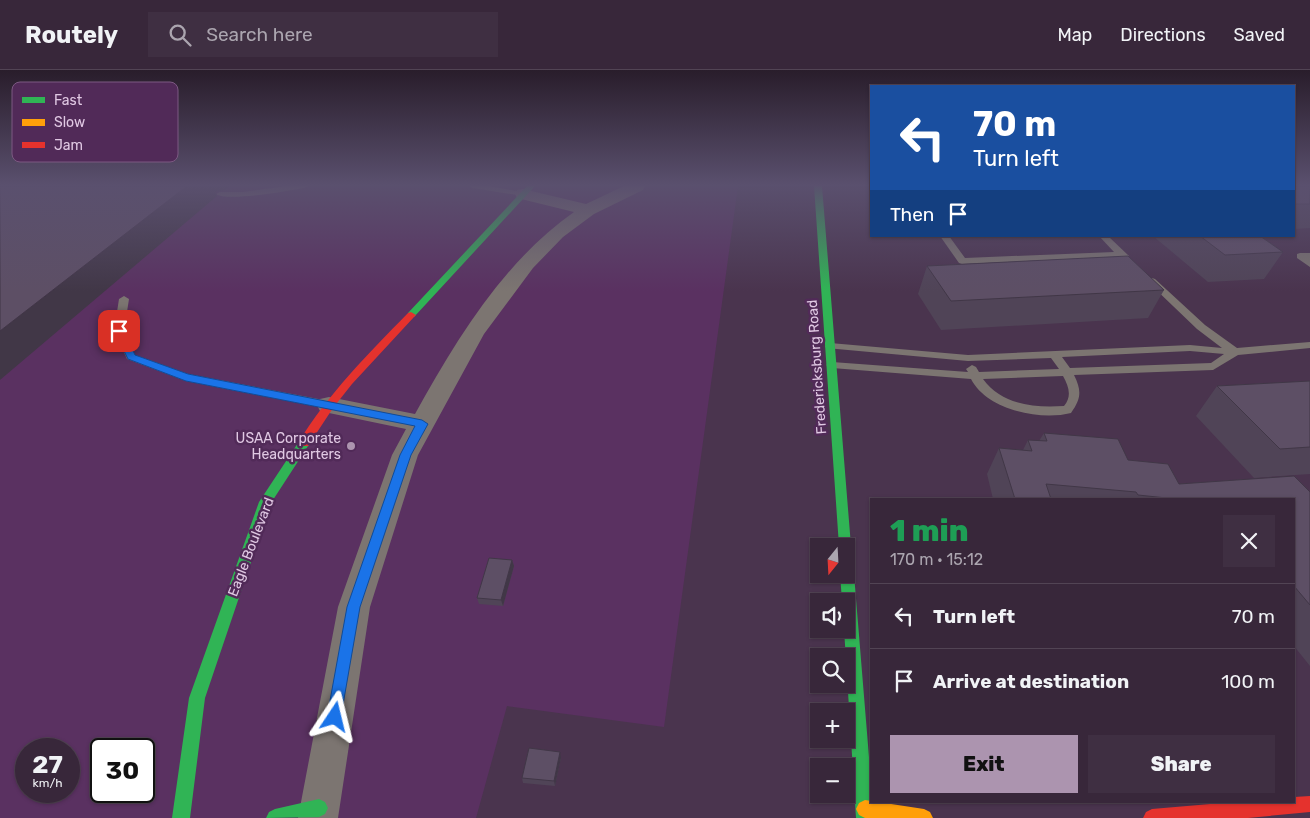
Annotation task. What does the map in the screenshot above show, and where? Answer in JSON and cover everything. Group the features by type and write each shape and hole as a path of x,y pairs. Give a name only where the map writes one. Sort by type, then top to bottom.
{"street":[{"name":"Eagle Boulevard","path":"181,818 197,698 265,502 329,405 498,221"},
{"path":"274,818 319,813 354,607 405,455 474,333 526,264 556,233 573,221"},
{"name":"Fredericksburg Road","path":"821,221 844,538"},
{"path":"329,405 422,424"},
{"path":"848,583 865,813 924,818"},
{"path":"1152,818 1261,813 1310,804"}],"lane":[{"path":"945,237 962,261 1126,257 1104,237"},
{"path":"1310,256 1300,256 1310,264"},
{"path":"1144,274 1201,327 1235,352"},
{"path":"124,299 119,331 131,357 186,377 329,405"},
{"path":"830,346 968,358 1190,348 1235,352 1310,345"},
{"path":"1168,349 1184,367"},
{"path":"832,365 974,376 1212,366 1235,352"},
{"path":"968,358 974,376 984,391 1003,402 1046,412 1067,410 1074,400 1074,389 1054,354"}],"shaded area":[{"name":"USAA Corporate Headquarters","path":"0,221 733,221 664,727 507,706 476,818 0,818"}],"building":[{"path":"0,221 142,221 0,331"},
{"path":"1201,237 1261,237 1283,252 1225,255"},
{"path":"1128,256 1164,290 951,301 927,266"},
{"path":"1310,381 1310,447 1280,449 1217,386"},
{"path":"1044,433 1118,439 1128,460 1168,464 1179,484 1294,476 1310,492 1310,605 1295,587 1295,498 1166,498 1138,495 1136,492 1046,484 1051,498 1015,498 999,448 1032,451 1028,440 1047,441"},
{"path":"489,558 512,560 501,600 477,598"},
{"path":"529,748 560,752 554,781 522,778"}],"traffic: fast":[{"path":"411,315 499,221"},
{"path":"821,221 844,538"},
{"path":"181,818 197,698 265,502 304,443"},
{"path":"848,583 865,818"},
{"path":"275,818 319,808"}],"traffic: slow":[{"path":"865,809 924,818"}],"traffic: jam":[{"path":"304,443 329,405 348,382 411,315"},
{"path":"1152,818 1310,804"}],"place":[{"name":"USAA Corporate Headquarters","path":"351,446"}],"route":[{"path":"119,331 131,357 186,377 422,424 405,455 354,607 335,717"}]}
